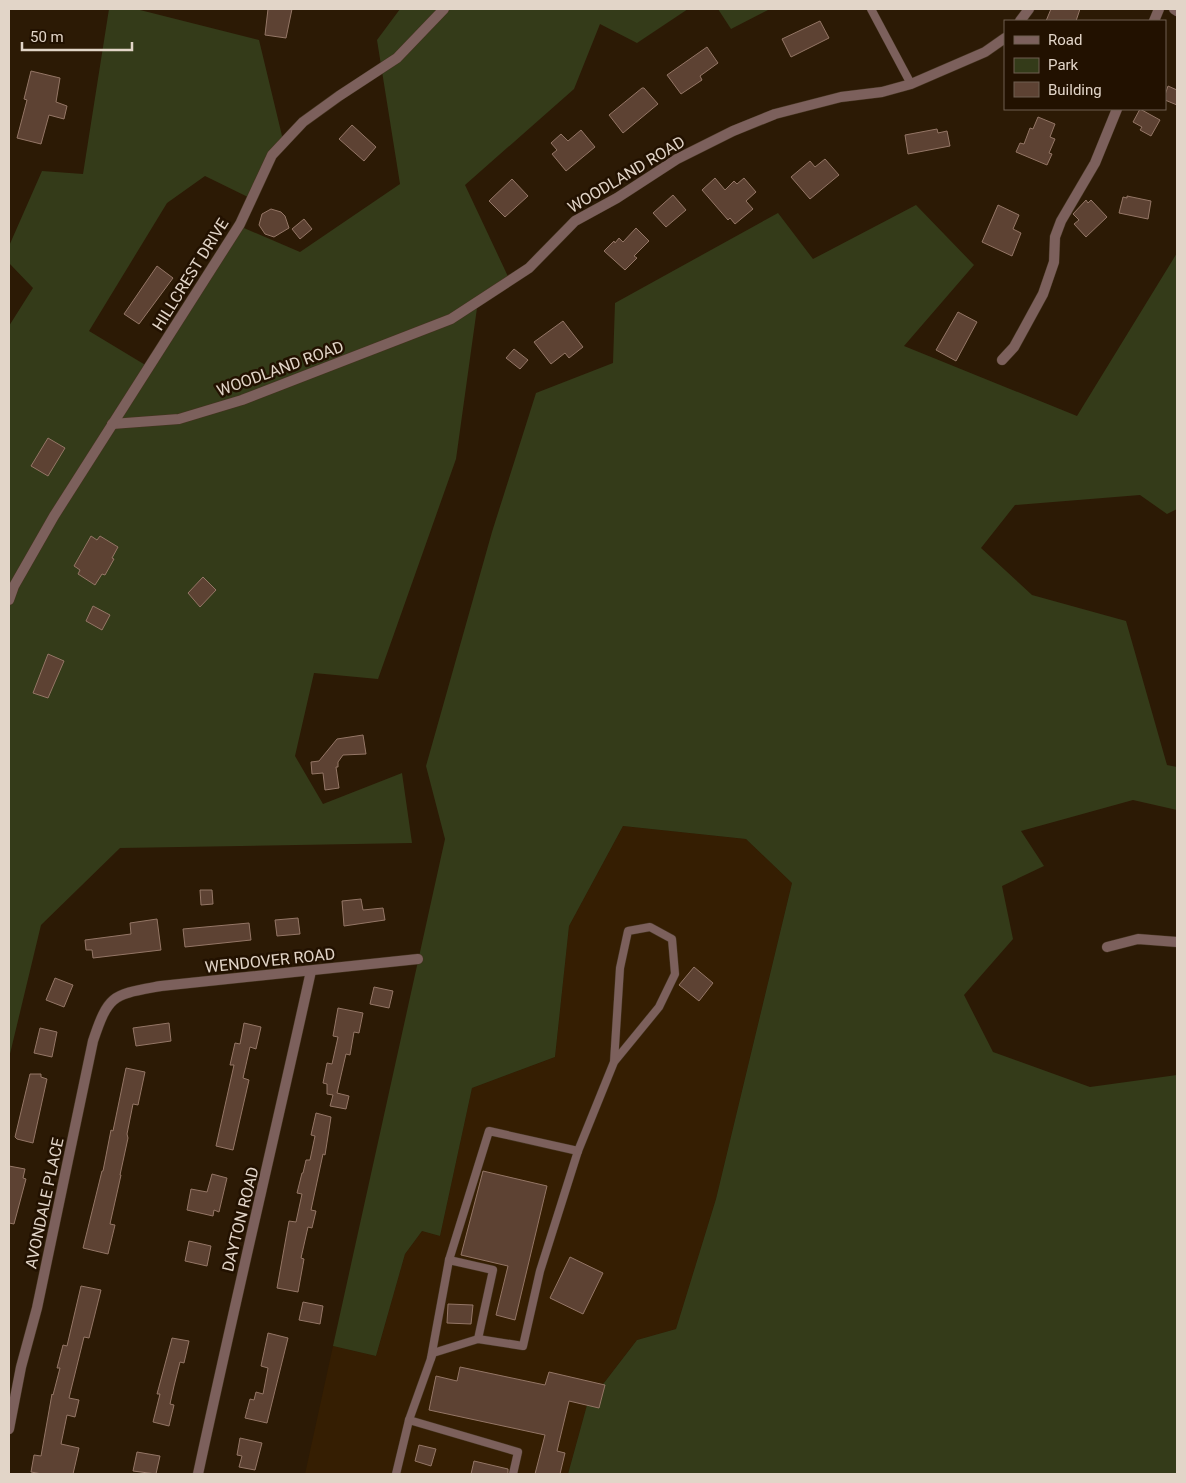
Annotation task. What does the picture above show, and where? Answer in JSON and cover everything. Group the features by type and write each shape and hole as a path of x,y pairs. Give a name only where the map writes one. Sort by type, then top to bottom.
{"street":[{"name":"HILLCREST DRIVE","path":"9,600 14,586 54,516 240,224 272,155 303,122 398,58 444,9"},
{"path":"1021,20 1029,9"},
{"name":"WOODLAND ROAD","path":"112,424 179,419 242,400 451,319 529,268 575,221 617,198 677,159 733,131 775,114 841,97 882,92 911,84 985,52 1004,39"},
{"path":"1002,360 1014,347 1042,294 1054,262 1056,237 1061,221 1095,162 1117,110"},
{"path":"1107,947 1138,939 1177,942"},
{"name":"WENDOVER ROAD","path":"125,993 161,986 418,958"},
{"name":"DAYTON ROAD","path":"198,1474 311,971"},
{"name":"AVONDALE PLACE","path":"9,1429 21,1367 37,1308 94,1041 102,1014 111,1000 125,993"}],"lane":[{"path":"871,9 911,84"},
{"path":"396,1474 409,1420 432,1353 478,1339 522,1346 540,1271 578,1151 614,1062 659,1007 675,974 672,939 650,927 628,931 620,968 614,1062"},
{"path":"431,1358 449,1260 489,1131 578,1151"},
{"path":"449,1260 493,1270 478,1339"},
{"path":"409,1420 518,1452 513,1474"}],"shaded area":[{"path":"623,826 746,839 792,883 716,1199 676,1329 637,1340 587,1405 568,1474 305,1474 333,1346 376,1356 405,1254 422,1231 440,1236 472,1088 555,1057 569,926"}],"green space":[{"path":"109,9 136,9 259,40 283,140 252,199 205,176 167,203 89,331 147,366 237,225 300,252 400,184 377,40 400,9 688,9 637,43 600,24 574,89 465,185 512,285 477,308 456,459 378,679 314,673 295,756 323,804 402,773 412,843 120,848 41,925 9,1058 9,326 33,288 9,263 9,246 42,171 83,174"},
{"path":"718,9 770,9 731,29"},
{"path":"916,205 974,265 904,346 1077,416 1177,253 1177,509 1167,514 1140,495 1015,505 981,548 1032,595 1126,621 1167,765 1177,767 1177,810 1133,800 1021,831 1044,866 1002,886 1013,939 964,995 993,1052 1090,1087 1177,1075 1177,1474 568,1474 587,1405 637,1340 676,1329 716,1199 792,883 746,839 623,826 569,926 555,1057 472,1088 440,1236 422,1231 405,1254 376,1356 333,1346 445,839 426,766 492,532 536,393 613,363 615,303 778,213 813,259"}],"building":[{"path":"268,9 292,9 286,38 265,35"},
{"path":"1051,9 1080,9 1076,20 1046,20"},
{"path":"820,21 829,38 791,57 782,39"},
{"path":"707,47 718,63 700,76 702,80 681,94 667,75"},
{"path":"31,71 60,78 56,102 67,106 64,119 49,115 41,144 17,138 27,100 24,99"},
{"path":"1168,86 1177,90 1177,105 1166,100"},
{"path":"642,88 658,104 623,133 609,115"},
{"path":"1139,110 1160,120 1151,136 1140,130 1142,127 1133,122"},
{"path":"1038,117 1055,124 1050,137 1055,139 1049,153 1052,154 1047,165 1016,152 1020,143 1024,144 1030,128 1033,129"},
{"path":"352,125 376,147 364,161 339,139"},
{"path":"937,129 938,133 947,131 950,146 908,154 905,135"},
{"path":"581,130 595,147 566,171 552,154 557,150 551,143 561,134 568,141"},
{"path":"825,159 839,175 810,199 791,177 810,161 815,167"},
{"path":"715,178 725,190 734,181 737,184 744,178 756,192 746,201 753,209 735,224 730,218 728,220 702,190"},
{"path":"512,179 528,196 505,217 489,201"},
{"path":"673,195 686,210 666,227 653,213"},
{"path":"1127,196 1151,201 1148,219 1119,213 1123,197 1127,198"},
{"path":"1086,200 1088,203 1091,200 1107,217 1086,237 1074,224 1079,220 1073,214"},
{"path":"998,205 1019,215 1013,229 1021,233 1012,256 982,242"},
{"path":"271,209 281,212 285,216 289,228 274,237 265,234 259,225 262,214"},
{"path":"304,219 312,229 300,239 292,229"},
{"path":"636,228 649,241 634,256 637,258 625,270 604,251 619,238 623,242"},
{"path":"157,266 173,278 139,324 124,314"},
{"path":"958,312 977,322 956,361 936,350"},
{"path":"563,321 583,347 569,358 565,353 551,364 534,342"},
{"path":"514,349 528,360 520,369 506,358"},
{"path":"48,438 65,448 48,476 31,466"},
{"path":"91,536 97,540 100,536 118,547 105,575 102,574 95,585 78,574 80,570 74,566"},
{"path":"203,577 216,590 200,607 188,593"},
{"path":"93,606 110,615 102,630 86,621"},
{"path":"48,654 64,661 48,698 33,693"},
{"path":"363,735 366,754 343,755 338,762 338,767 336,767 339,788 325,790 323,773 312,774 311,762 319,761 337,739"},
{"path":"200,890 212,890 213,904 201,905"},
{"path":"361,899 363,910 383,908 385,920 344,926 342,901"},
{"path":"298,918 300,934 277,936 275,920"},
{"path":"157,919 161,950 93,958 92,950 86,950 85,940 131,934 130,923"},
{"path":"249,923 251,940 185,947 183,929"},
{"path":"694,967 713,983 699,1001 679,985"},
{"path":"55,978 73,985 64,1007 46,1000"},
{"path":"374,987 393,991 389,1008 370,1004"},
{"path":"338,1008 363,1013 359,1033 354,1032 350,1055 346,1054 337,1093 349,1096 346,1109 330,1106 333,1095 327,1094 327,1084 323,1083 327,1063 332,1064 338,1037 333,1036"},
{"path":"169,1023 171,1041 136,1046 133,1028"},
{"path":"244,1023 261,1027 256,1049 250,1047 243,1078 249,1080 233,1150 216,1146 234,1065 230,1065 235,1043 240,1044"},
{"path":"40,1028 57,1032 52,1057 34,1053"},
{"path":"126,1068 145,1072 138,1105 133,1104 121,1175 110,1224 115,1225 108,1254 83,1248 103,1171 111,1130 113,1131"},
{"path":"30,1074 41,1074 41,1077 47,1079 33,1143 15,1137"},
{"path":"316,1113 331,1117 325,1155 323,1154 311,1210 316,1211 312,1228 308,1227 301,1258 304,1259 298,1292 277,1288 289,1221 296,1222 302,1194 297,1193 306,1160 310,1160 315,1136 311,1135"},
{"path":"9,1166 25,1169 23,1178 26,1179 14,1224 9,1223"},
{"path":"483,1171 547,1186 515,1320 496,1315 508,1266 461,1255"},
{"path":"212,1174 227,1178 219,1212 214,1210 213,1216 187,1210 191,1189 207,1192"},
{"path":"189,1241 211,1246 207,1266 185,1261"},
{"path":"570,1257 603,1273 583,1314 550,1298"},
{"path":"81,1286 101,1290 89,1338 84,1337 69,1398 79,1400 75,1417 67,1415 61,1444 79,1448 73,1474 31,1472 34,1455 41,1456 52,1394 60,1368 57,1368 63,1345 67,1346"},
{"path":"303,1302 323,1306 320,1324 299,1320"},
{"path":"448,1304 473,1305 471,1324 447,1323"},
{"path":"268,1333 288,1338 267,1423 245,1418 250,1399 254,1400 256,1392 263,1394 268,1368 261,1366"},
{"path":"172,1338 189,1341 184,1363 180,1362 174,1386 170,1404 174,1405 169,1426 153,1422 160,1394 157,1394"},
{"path":"460,1367 545,1385 549,1372 605,1385 599,1408 569,1401 557,1451 565,1453 560,1474 535,1474 545,1435 429,1410 436,1376 457,1381"},
{"path":"240,1438 262,1443 255,1470 239,1467 242,1456 237,1455"},
{"path":"419,1445 436,1449 431,1466 415,1461"},
{"path":"137,1452 160,1456 156,1474 133,1471"},
{"path":"474,1461 508,1469 508,1474 471,1474"}]}
